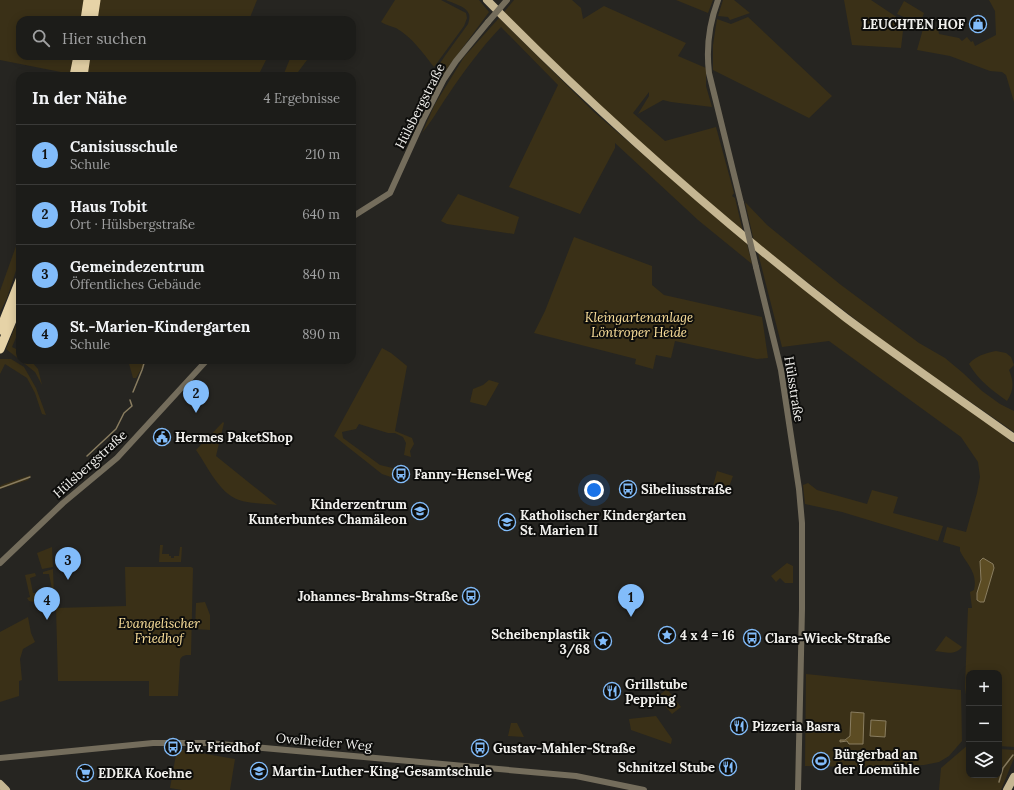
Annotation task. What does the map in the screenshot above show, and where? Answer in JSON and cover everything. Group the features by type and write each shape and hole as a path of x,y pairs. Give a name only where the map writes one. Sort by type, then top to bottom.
{"highway":[{"path":"86,16 88,0"},
{"path":"94,16 96,0"},
{"path":"75,72 77,60"},
{"path":"83,72 85,60"},
{"path":"0,330 16,290"},
{"path":"0,349 16,311"}],"main road":[{"path":"487,0 602,113 688,190 782,268 846,318 1014,438"},
{"path":"1007,790 1014,777"},
{"path":"0,784 6,790"}],"street":[{"name":"Hülsbergstraße","path":"356,214 390,192 423,120 444,79 456,61 507,0"},
{"name":"Hülsstraße","path":"718,0 712,16 708,46 707,59 709,73 781,370 799,489 801,516 802,609 798,790"},
{"name":"Hülsbergstraße","path":"0,563 63,503 116,458 203,364"},
{"name":"Ovelheider Weg","path":"0,758 154,744 208,743 568,775 644,790"}],"green space":[{"path":"0,0 257,0 251,16 16,16 16,60 266,60 260,72 61,72 0,60"},
{"path":"395,0 441,0 466,13 467,18 464,26 434,67 407,36 396,28 381,22"},
{"path":"446,0 479,0 489,12 441,77 422,115 419,115 418,108 427,84 469,22 469,14 465,9"},
{"path":"514,0 572,0 581,8 583,19 604,6 686,43 678,56 706,68 706,86 712,107 663,100 638,114 649,96 649,92 633,113 665,141 716,127 734,193 732,196 735,198 743,232 621,125 504,12"},
{"path":"676,0 713,0 708,13"},
{"path":"723,0 734,0 750,13 730,20 728,17 718,16"},
{"path":"844,0 871,0 904,22 901,48 852,45"},
{"path":"989,0 1014,0 1014,102 1006,75 1002,72 990,71 950,56 917,50 923,29 938,29 939,34 959,38 962,41 967,37 971,42 973,41 975,46 996,35 995,11"},
{"path":"904,1 924,13 920,24 897,14"},
{"path":"748,17 832,96 809,118 713,70 713,45 717,19 731,24"},
{"path":"499,18 594,112 747,244 752,264 698,220 615,143 615,148 580,214 509,187 558,85 501,27 467,68 422,133 435,104 464,57"},
{"path":"289,60 307,60 298,72 285,72"},
{"path":"458,194 519,217 514,234 447,224 441,221"},
{"path":"745,202 767,225 841,285 919,343 945,358 982,391 1000,404 1014,411 1014,432 891,347 754,241"},
{"name":"Kleingartenanlage Löntroper Heide","path":"574,237 652,266 652,285 664,295 762,317 768,358 757,359 675,341 671,358 656,355 653,369 635,364 636,359 534,333 545,311"},
{"path":"16,246 16,270 7,298 0,312 0,291"},
{"path":"758,253 875,344 927,382 966,407 1014,444 1014,747 1002,746 1002,670 966,670 966,695 965,687 968,608 972,608 970,592 974,590 975,584 973,573 960,551 960,547 943,542 947,527 966,532 980,477 978,462 961,437 829,341 782,347"},
{"path":"16,325 16,338 12,347 16,349 16,357 6,349"},
{"path":"382,348 391,353 407,366 395,431 412,438 414,444 410,451 411,457 404,455 406,443 403,437 395,433 388,433 359,424 356,429 342,432 343,438 380,465 401,470 391,477 382,474 334,436"},
{"path":"996,351 1006,353 1011,357 1014,365 1009,370 1012,378 1012,386 1011,393 1007,401 981,380 969,364 978,357"},
{"path":"0,359 11,359 16,362 16,364 24,367 36,388 46,415 42,414 35,393 27,378 5,364 0,374"},
{"path":"25,364 34,364 38,369 42,385 35,372"},
{"path":"129,364 144,364 136,378 133,378"},
{"path":"489,380 499,383 486,406 470,402 473,389 483,385"},
{"path":"223,422 216,456 277,505 248,502 232,497 220,486 196,450"},
{"path":"717,471 733,476 729,487 718,485 717,487 713,486"},
{"path":"31,475 28,480 0,489 0,486 4,484"},
{"path":"808,483 817,490 867,504 872,490 898,497 893,513 943,526 938,541 842,512 805,504 803,485"},
{"path":"160,545 163,545 162,554 169,554 171,558 174,558 174,556 179,556 180,547 182,547 181,562 159,562"},
{"path":"52,547 53,567 42,569 37,553"},
{"path":"787,563 793,566 793,583 785,583 780,578 776,582 771,576"},
{"name":"Evangelischer Friedhof","path":"125,567 193,568 191,655 184,656 180,660 178,696 149,696 149,681 58,681 56,608 126,606"},
{"path":"53,569 54,597 37,598 34,602 29,601 27,598 30,597 25,575 35,573 36,576 30,578 33,593 35,593 36,596 50,593 50,589 52,589 49,574 43,574 43,572"},
{"path":"205,602 210,615 210,630 195,629 196,603"},
{"path":"28,617 31,633 35,642 23,649 20,659 22,680 19,681 19,696 0,702 0,632"},
{"path":"946,636 962,647 956,652 946,653 935,651"},
{"path":"806,674 961,690 962,741 949,756 939,762 924,765 856,767 805,766"},
{"path":"667,689 681,707 672,714 657,697"},
{"path":"656,716 672,739 671,744 631,730 629,719"},
{"path":"511,723 517,723 524,737 508,736"},
{"path":"966,747 966,778 1002,778 1002,749 1014,750 1014,758 1001,790 939,790 941,768"},
{"path":"177,749 235,759 230,790 182,790 170,788"}],"shaded area":[{"path":"983,558 993,564 994,568 984,602 980,602 977,600 977,593 981,580 980,561"},
{"path":"851,712 864,713 863,744 849,744 847,741 840,742 840,740 845,740 850,736"},
{"path":"871,720 886,721 885,737 870,736"}],"waterway":[{"path":"133,392 144,364"},
{"path":"87,456 116,429 124,413 132,406 130,400"},
{"path":"0,488 30,477"},
{"path":"999,782 1003,768 1013,755"}],"place":[{"name":"LEUCHTEN HOF","path":"978,24"},
{"name":"Haus Tobit","path":"196,413"},
{"name":"Hermes PaketShop","path":"162,437"},
{"name":"Fanny-Hensel-Weg","path":"401,474"},
{"name":"Sibeliusstraße","path":"628,489"},
{"name":"Kinderzentrum Kunterbuntes Chamäleon","path":"420,511"},
{"name":"Katholischer Kindergarten St. Marien II","path":"507,522"},
{"name":"Gemeindezentrum","path":"68,580"},
{"name":"Johannes-Brahms-Straße","path":"471,596"},
{"name":"Canisiusschule","path":"631,617"},
{"name":"St.-Marien-Kindergarten","path":"47,620"},
{"name":"4 x 4 = 16","path":"667,635"},
{"name":"Clara-Wieck-Straße","path":"752,638"},
{"name":"Scheibenplastik 3/68","path":"603,641"},
{"name":"Grillstube Pepping","path":"612,691"},
{"name":"Pizzeria Basra","path":"739,726"},
{"name":"Ev. Friedhof","path":"173,747"},
{"name":"Gustav-Mahler-Straße","path":"480,748"},
{"name":"Bürgerbad an der Loemühle","path":"821,761"},
{"name":"Schnitzel Stube","path":"728,767"},
{"name":"Martin-Luther-King-Gesamtschule","path":"259,771"},
{"name":"EDEKA Koehne","path":"85,773"}]}
